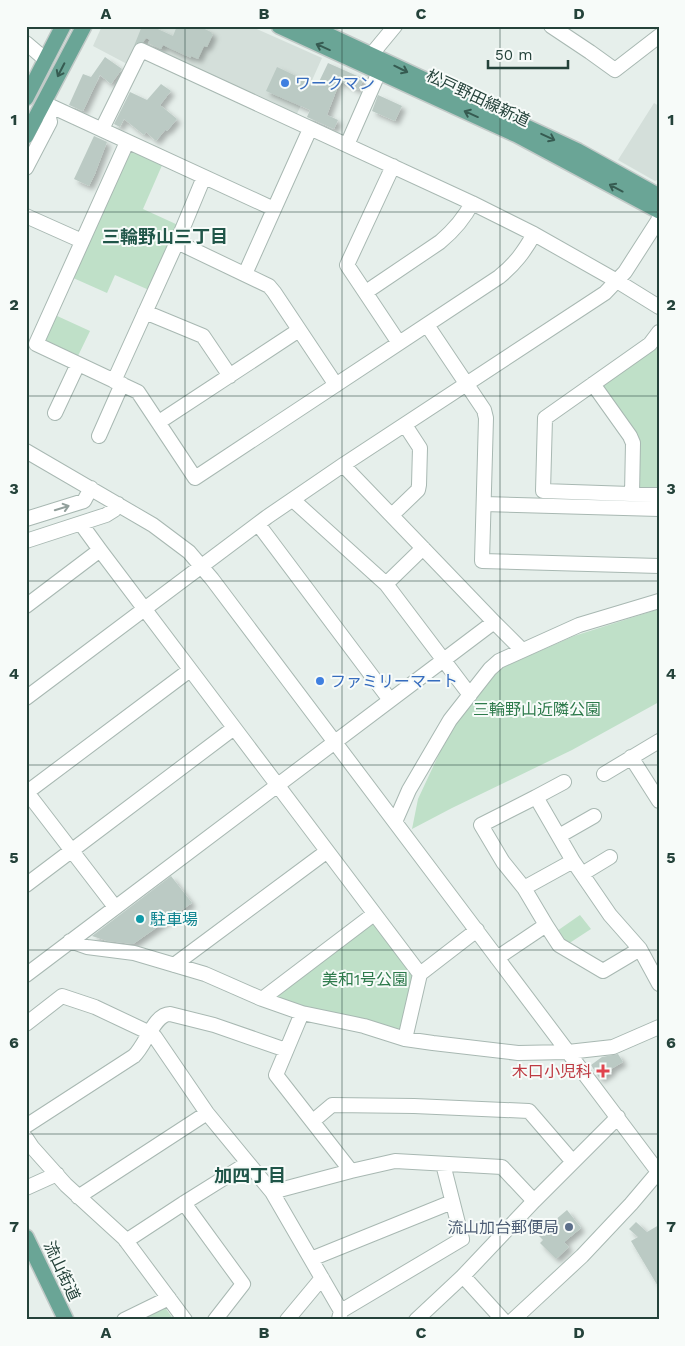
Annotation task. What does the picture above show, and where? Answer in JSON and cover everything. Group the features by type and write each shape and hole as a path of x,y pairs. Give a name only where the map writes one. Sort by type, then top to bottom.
{"main road":[{"path":"26,98 63,26"},
{"path":"26,136 46,108 84,26"},
{"name":"松戸野田線新道","path":"278,26 517,135 659,211"},
{"name":"松戸野田線新道","path":"309,26 578,151 659,196"},
{"name":"流山街道","path":"26,1236 66,1320"}],"street":[{"path":"371,55 395,26"},
{"path":"560,28 615,70 659,36"},
{"path":"26,43 46,60"},
{"path":"102,129 141,50 472,202 618,281 659,308"},
{"path":"347,145 379,72"},
{"path":"46,108 102,129 274,209"},
{"path":"26,168 50,122 46,108"},
{"path":"245,274 310,129"},
{"path":"127,142 36,344 138,392 195,478 499,277 520,258 534,234"},
{"path":"393,166 347,265 399,343"},
{"path":"99,436 145,312 204,177"},
{"path":"366,292 448,236 467,213 472,202"},
{"path":"26,216 82,241"},
{"path":"26,698 292,500 592,303 618,281 659,219"},
{"path":"176,242 269,286 336,385"},
{"path":"145,312 203,336 230,376"},
{"path":"427,325 484,410 486,418 482,561 659,566"},
{"path":"159,422 299,330"},
{"path":"659,332 650,344 545,418 543,491 659,495"},
{"path":"55,413 78,364"},
{"path":"593,384 633,443 632,494"},
{"path":"392,515 418,490 419,485 420,448 405,425"},
{"path":"26,452 153,525 189,552 212,579 659,1172 582,1256 513,1320"},
{"path":"344,465 522,650"},
{"path":"26,519 84,501 90,488"},
{"path":"292,500 386,584 470,695"},
{"path":"26,541 106,515 114,510 118,504"},
{"path":"484,504 659,509"},
{"path":"83,523 84,528 100,550 278,785 326,852 420,974"},
{"path":"258,524 390,700"},
{"path":"26,548 44,535"},
{"path":"386,584 423,548"},
{"path":"26,606 100,550"},
{"path":"395,822 409,790 443,731 494,665 522,650 579,626 659,601"},
{"path":"26,975 494,622"},
{"path":"115,907 27,792 190,670"},
{"path":"26,885 234,728"},
{"path":"604,774 659,740"},
{"path":"631,757 657,793"},
{"path":"564,782 481,825 504,862 524,888 559,945 603,970 640,949"},
{"path":"536,797 582,874 610,915 640,949 659,984"},
{"path":"559,836 594,816"},
{"path":"174,965 326,852"},
{"path":"582,874 610,857"},
{"path":"524,888 574,861"},
{"path":"262,999 374,914"},
{"path":"497,958 546,925"},
{"path":"405,1038 420,974 477,930"},
{"path":"70,942 86,947 134,953 205,974 262,999 302,1013 364,1026 405,1038 518,1053 568,1052 613,1047 659,1028"},
{"path":"26,1024 62,996 95,1007 150,1033 160,1043 207,1113 272,1192 322,1278 340,1315 462,1239 443,1164"},
{"path":"302,1013 276,1075 351,1171"},
{"path":"26,1126 134,1056 141,1049 160,1017 166,1014 214,1025 286,1050"},
{"path":"313,1121 332,1105 530,1111 573,1162"},
{"path":"78,1197 207,1113"},
{"path":"416,1320 463,1276 534,1201 618,1117"},
{"path":"26,1138 78,1197 126,1241 185,1320"},
{"path":"272,1192 395,1161 502,1167 534,1201"},
{"path":"126,1241 248,1164"},
{"path":"26,1188 57,1174"},
{"path":"311,1259 452,1202"},
{"path":"184,1203 243,1284 215,1320"},
{"path":"463,1276 503,1320"},
{"path":"287,1320 322,1278"},
{"path":"133,1318 169,1298"}],"shaded area":[{"path":"102,26 250,26 322,58 296,116 138,44 127,64 93,46"},
{"path":"654,103 659,106 659,179 655,181 618,160"}],"green space":[{"path":"133,149 163,163 143,209 178,225 149,290 115,275 107,293 71,277 128,151"},
{"path":"55,315 90,331 77,358 46,343 44,339"},
{"path":"659,341 659,489 641,489 638,486 638,440 603,388 604,383"},
{"name":"三輪野山近隣公園","path":"659,609 659,702 572,750 412,829 418,799 446,739 472,702 501,668 574,636"},
{"path":"580,915 591,929 568,944 563,941 557,931"},
{"name":"美和1号公園","path":"369,922 374,924 413,972 414,979 403,1025 396,1031 276,1000 275,994"},
{"path":"164,1306 174,1320 141,1320 140,1317"}],"building":[{"path":"142,26 151,26 173,36 177,26 198,26 213,34 207,47 204,46 198,59 191,56 191,58 163,45 161,49 148,43 150,40 146,38 143,42 137,43 134,46"},
{"path":"105,57 122,69 111,84 100,75 83,111 69,105 83,74 91,77"},
{"path":"328,63 364,79 358,90 340,81 327,115 338,120 334,129 307,117 310,110 266,91 277,67 317,86"},
{"path":"161,84 171,91 160,105 177,119 156,141 146,132 144,135 124,119 120,127 114,124 130,92 147,100"},
{"path":"378,95 402,106 395,121 372,111"},
{"path":"94,136 107,142 89,186 74,179"},
{"name":"駐車場","path":"171,876 192,903 133,944 107,941 92,936"},
{"path":"618,1054 623,1062 611,1069 612,1071 600,1079 591,1065 602,1057"},
{"path":"567,1210 581,1228 564,1242 569,1247 556,1259 540,1243 543,1240 539,1236"},
{"path":"636,1222 647,1232 659,1225 659,1288 631,1241 638,1237 629,1229"}],"place":[{"name":"ワークマン","path":"285,83"},
{"name":"ファミリーマート","path":"320,681"},
{"name":"駐車場","path":"140,919"},
{"name":"木口小児科","path":"603,1071"},
{"name":"流山加台郵便局","path":"569,1227"}],"district":[{"name":"三輪野山三丁目","path":"165,236"},
{"name":"加四丁目","path":"250,1175"}]}
